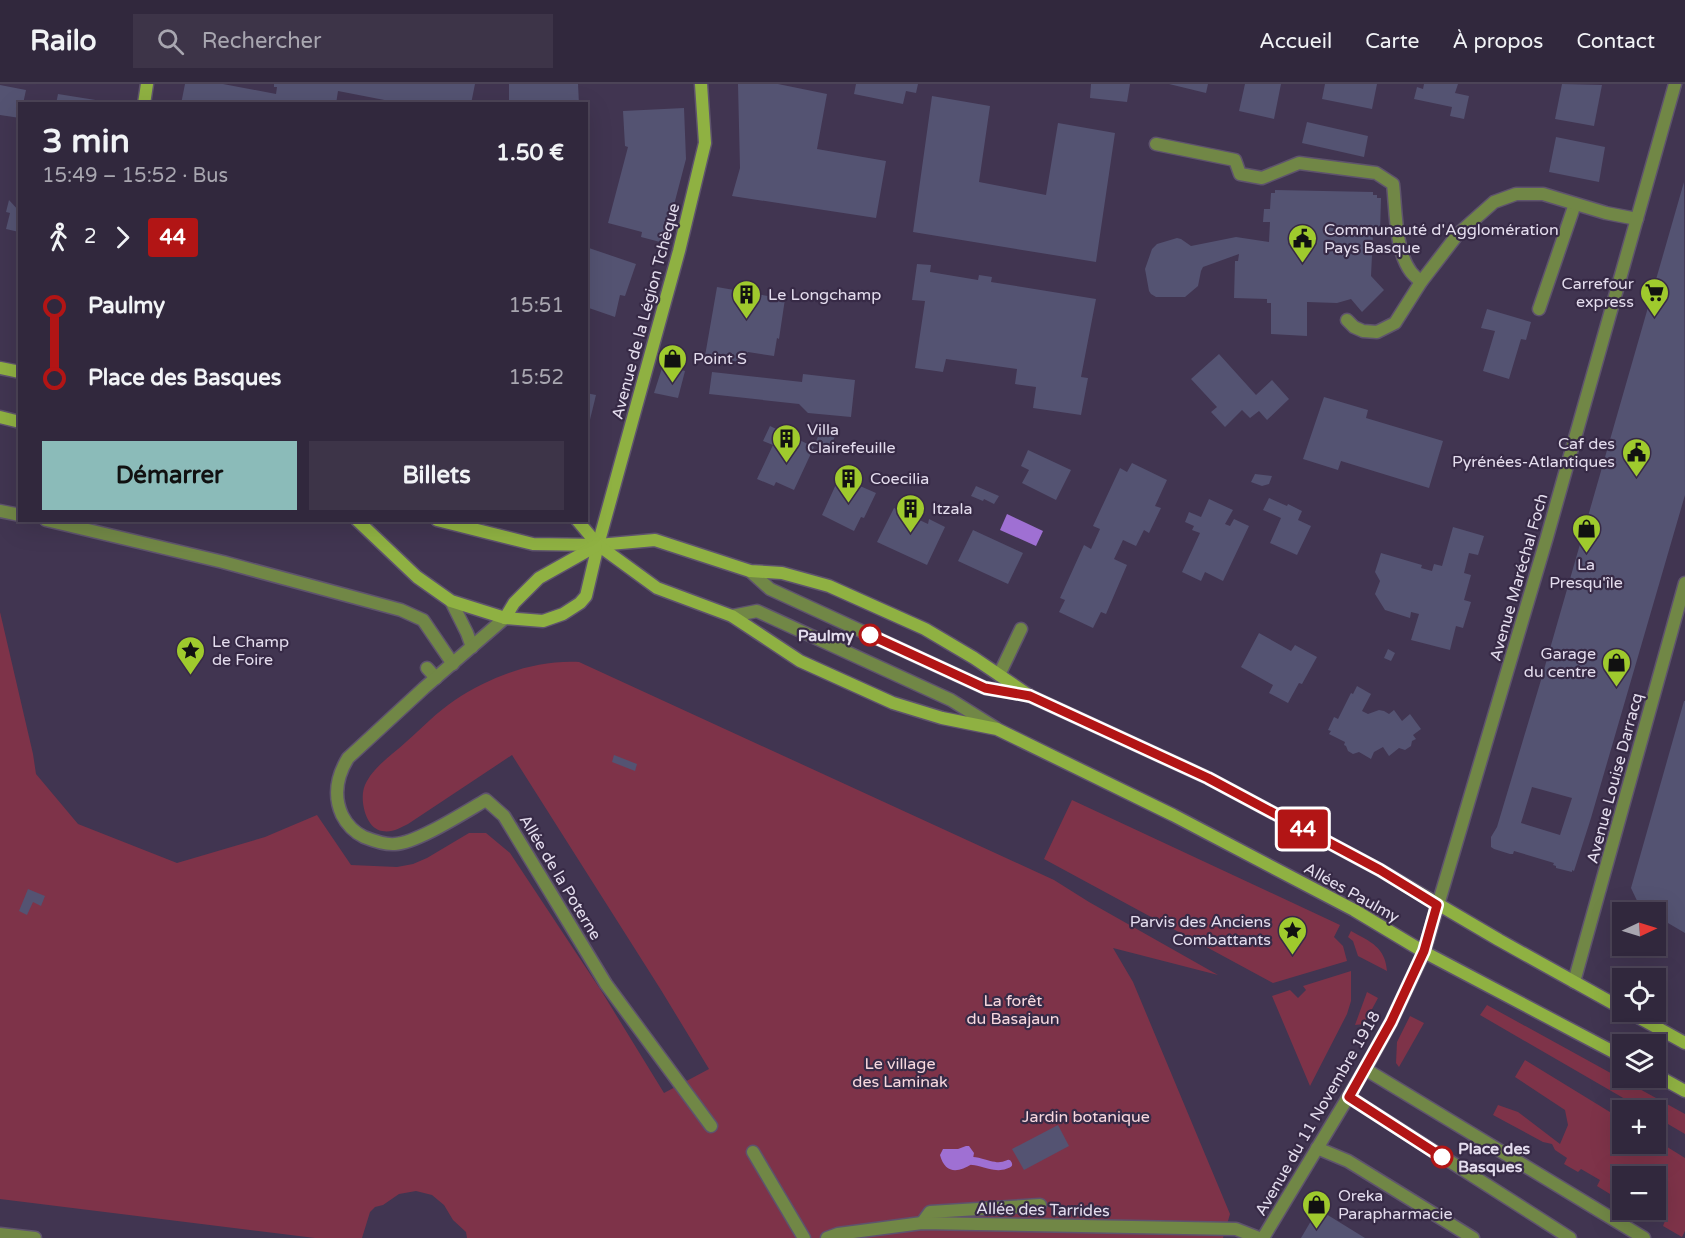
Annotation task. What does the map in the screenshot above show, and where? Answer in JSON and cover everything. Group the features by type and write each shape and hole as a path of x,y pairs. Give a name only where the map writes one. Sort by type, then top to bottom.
{"main road":[{"path":"144,102 147,84"},
{"name":"Avenue de la Légion Tchèque","path":"598,544 676,262 705,143 701,84"},
{"path":"0,368 18,372"},
{"path":"0,417 18,422"},
{"path":"359,522 417,577 451,601 505,618 543,621 563,614 580,603 586,596 598,544"},
{"path":"445,522 533,544 598,544 655,540 750,571 783,573 828,586 925,629 1030,696 1208,778 1380,870 1437,905 1612,1003"},
{"name":"Allées Paulmy","path":"579,522 598,544 657,588 732,616 800,661 893,703 942,718 997,729 1173,815 1344,904 1424,951 1612,1051"},
{"name":"Allée de la Poterne","path":"505,618 514,603 539,578 598,544"},
{"path":"1647,1022 1685,1043"},
{"path":"1666,1081 1685,1091"}],"street":[{"name":"Avenue Maréchal Foch","path":"1437,905 1547,537 1675,84"},
{"path":"1156,144 1234,160 1240,174 1262,178 1299,163 1376,173 1393,184 1403,257 1411,272 1421,282"},
{"path":"1347,320 1362,331 1377,332 1395,323 1421,282 1458,234 1494,202 1516,194 1543,194 1606,213 1637,219"},
{"path":"1539,309 1575,204"},
{"path":"0,511 18,515"},
{"path":"54,522 223,562 401,610 423,620 453,664"},
{"path":"750,571 770,589 985,688 1030,696"},
{"name":"Avenue Louise Darracq","path":"1574,982 1685,583"},
{"path":"451,601 472,647"},
{"name":"Allées Paulmy","path":"732,616 757,610 951,700 997,729"},
{"name":"Allée de la Poterne","path":"505,618 348,759 340,772 336,789 337,805 346,823 360,834 374,842 395,844 409,841 486,800 504,816 606,984 711,1126"},
{"path":"999,675 1021,629"},
{"path":"427,668 436,678"},
{"name":"Avenue du 11 Novembre 1918","path":"1261,1238 1349,1097 1391,1022 1424,951 1437,905"},
{"path":"1365,1069 1644,1238"},
{"path":"1349,1097 1569,1238"},
{"path":"1317,1148 1348,1161 1473,1238"},
{"path":"753,1152 804,1238"},
{"path":"922,1223 930,1212 1040,1205"},
{"name":"Allée des Tarrides","path":"827,1238 838,1234 922,1223 1236,1229 1261,1238"},
{"path":"0,1234 35,1238"}],"green space":[{"path":"0,612 36,774 78,824 177,863 265,837 317,815 351,865 397,867 413,864 469,833 486,833 510,853 602,992 664,1093 709,1069 512,755 399,828 382,831 376,829 368,819 363,804 363,791 368,779 383,762 436,715 469,691 514,671 546,664 579,662 1054,880 1218,975 1113,948 1133,982 1230,1214 1223,1238 467,1238 466,1232 453,1220 444,1205 432,1195 416,1191 399,1194 383,1205 375,1207 370,1212 362,1238 315,1238 0,1199"},
{"name":"Parvis des Anciens Combattants","path":"1072,800 1340,925 1334,937 1343,946 1347,961 1273,983 1044,859"},
{"path":"1351,931 1376,946 1383,956 1387,971 1358,956 1353,941 1348,937"},
{"path":"1351,971 1351,1001 1347,1014 1310,1086 1272,996 1290,990 1298,998 1306,990 1303,986"},
{"path":"1367,992 1378,998 1364,1024 1355,1025"},
{"path":"1487,1005 1612,1074 1612,1088 1638,1088 1660,1100 1627,1100 1480,1015"},
{"path":"1410,1016 1424,1023 1399,1067 1396,1063 1397,1042"},
{"path":"1525,1060 1612,1113 1612,1154 1666,1154 1666,1146 1685,1158 1685,1231 1682,1237 1663,1226 1663,1220 1666,1220 1666,1166 1612,1166 1612,1195 1597,1186 1600,1180 1581,1169 1578,1172 1564,1164 1567,1158 1555,1150 1552,1144 1543,1142 1493,1115 1498,1105 1518,1112 1560,1144 1568,1125 1565,1110 1515,1077"},
{"path":"1666,1104 1685,1114 1685,1134 1666,1123"}],"shaded area":[{"path":"1007,514 1043,531 1036,546 1000,530"},
{"path":"969,1146 974,1153 972,1164 957,1170 945,1166 940,1155 943,1149 958,1149"}],"building":[{"path":"185,84 223,84 276,94 277,87 274,87 274,84 475,84 471,102 395,102 338,91 336,102 181,102"},
{"path":"509,84 578,84 579,102 509,102"},
{"path":"738,84 778,84 827,94 817,149 886,161 876,218 732,196 740,168"},
{"path":"856,84 918,84 916,93 906,91 903,104 854,94"},
{"path":"1091,84 1130,84 1127,102 1090,98"},
{"path":"1169,84 1208,84 1206,93"},
{"path":"1245,84 1281,84 1274,119 1239,111"},
{"path":"1325,84 1377,84 1372,109 1322,99"},
{"path":"1424,84 1458,84 1455,93 1469,96 1464,119 1450,116 1452,107 1414,99 1417,87 1423,89"},
{"path":"1562,84 1602,85 1594,126 1555,119"},
{"path":"0,85 26,90 23,102 18,102 18,118 0,115"},
{"path":"58,94 108,102 56,102"},
{"path":"932,96 990,106 979,182 1046,195 1058,123 1115,133 1096,262 913,232"},
{"path":"684,108 686,159 664,243 641,237 642,232 608,223 628,147 625,146 623,111"},
{"path":"1307,122 1368,136 1364,157 1302,143"},
{"path":"1556,137 1605,147 1599,182 1549,172"},
{"path":"1684,182 1685,495 1591,818 1572,872 1556,868 1554,863 1514,851 1510,854 1491,847 1491,837 1497,827","holes":["1532,787 1572,798 1560,835 1521,823"]},
{"name":"Communauté d'Agglomération Pays Basque","path":"1275,190 1373,192 1377,198 1381,198 1380,234 1373,234 1371,276 1384,290 1362,312 1351,299 1337,303 1307,302 1307,336 1271,334 1271,303 1267,303 1267,299 1234,298 1235,261 1238,261 1239,254 1203,267 1198,286 1185,297 1156,297 1151,294 1145,269 1152,249 1157,244 1177,238 1191,246 1236,237 1269,242 1270,222 1263,222 1264,209 1270,209 1271,193 1275,193"},
{"path":"9,200 18,210 18,232 6,229 10,213 6,212"},
{"path":"588,248 636,264 625,296 620,295 615,317 588,308"},
{"path":"917,264 931,265 930,272 978,280 979,275 992,277 991,282 1096,299 1081,377 1088,378 1081,415 1033,408 1036,387 1015,384 1017,369 946,359 943,372 915,368 925,301 912,300"},
{"name":"Le Longchamp","path":"717,287 785,299 774,356 748,352 746,363 705,356"},
{"path":"1487,309 1531,322 1526,340 1521,339 1509,379 1483,371 1495,331 1481,328"},
{"path":"1219,354 1256,395 1272,380 1289,399 1267,420 1259,411 1250,418 1242,410 1225,427 1211,412 1217,407 1191,379"},
{"path":"663,365 685,371 678,398 654,393"},
{"path":"712,372 802,382 803,374 855,380 851,417 808,413 799,404 709,394"},
{"path":"588,393 596,395 588,428"},
{"path":"1324,397 1368,410 1366,418 1443,441 1429,488 1341,461 1338,470 1303,459"},
{"name":"Villa Clairefeuille","path":"770,426 814,447 794,490 776,482 774,486 757,479 773,445 763,441"},
{"path":"823,426 839,428 830,447 816,441"},
{"path":"1028,450 1071,470 1056,500 1022,483 1029,470 1021,466"},
{"path":"1132,463 1167,480 1155,506 1161,508 1149,533 1144,530 1136,546 1123,540 1114,559 1127,565 1106,614 1101,612 1093,628 1059,612 1065,600 1060,598 1084,545 1091,549 1100,529 1093,526 1120,468 1127,472"},
{"path":"1255,474 1272,476 1269,484 1262,486 1251,482"},
{"name":"Coecilia","path":"838,480 858,490 860,486 876,493 864,518 861,517 854,531 822,515"},
{"path":"976,486 999,496 994,504 971,496"},
{"path":"1269,498 1302,511 1298,520 1311,526 1297,555 1270,543 1281,518 1263,510"},
{"path":"1209,499 1233,510 1225,524 1230,526 1234,519 1249,526 1223,581 1205,572 1201,581 1182,572 1200,533 1192,530 1194,526 1185,522 1189,512 1201,517"},
{"name":"Itzala","path":"894,508 928,524 929,519 945,527 927,565 877,542"},
{"path":"1453,527 1484,536 1478,555 1469,553 1464,573 1471,575 1464,600 1471,602 1463,628 1456,626 1450,650 1411,640 1419,614 1411,612 1410,618 1385,610 1375,594 1380,581 1375,572 1381,553 1422,565 1421,568 1432,571 1434,564 1442,566"},
{"path":"973,530 1023,553 1008,584 958,561"},
{"path":"1259,633 1291,651 1295,645 1317,657 1288,703 1269,693 1273,685 1241,667"},
{"path":"1388,649 1395,653 1391,661 1384,658"},
{"path":"1357,686 1371,694 1362,711 1368,714 1379,710 1389,714 1394,710 1402,721 1410,714 1421,729 1413,735 1416,739 1412,741 1411,746 1405,750 1399,748 1389,756 1383,747 1374,752 1371,759 1359,752 1353,754 1344,745 1345,742 1329,734 1331,731 1328,730 1334,717 1338,719"},
{"path":"1685,701 1685,933 1666,922 1666,902 1638,902 1631,888"},
{"path":"614,755 637,764 635,771 612,762"},
{"path":"28,889 45,896 41,906 33,902 27,915 19,911"},
{"path":"1058,1125 1069,1146 1024,1170 1012,1149"},
{"path":"1318,1209 1365,1238 1301,1238"}],"waterway":[{"path":"973,1161 995,1166 1008,1164"}],"bus line":[{"name":"44","path":"870,635 985,688 1030,696 1208,778 1380,870 1437,905 1424,951 1391,1022 1349,1097 1442,1157"}],"place":[{"name":"Communauté d'Agglomération Pays Basque","path":"1303,264"},
{"name":"Carrefour express","path":"1655,318"},
{"name":"Le Longchamp","path":"747,320"},
{"name":"Point S","path":"672,384"},
{"name":"Villa Clairefeuille","path":"786,464"},
{"name":"Caf des Pyrénées-Atlantiques","path":"1636,478"},
{"name":"Coecilia","path":"849,504"},
{"name":"Itzala","path":"911,534"},
{"name":"La Presqu'île","path":"1586,554"},
{"name":"Paulmy","path":"870,635"},
{"name":"Le Champ de Foire","path":"191,676"},
{"name":"Garage du centre","path":"1617,688"},
{"name":"Parvis des Anciens Combattants","path":"1292,956"},
{"name":"Place des Basques","path":"1442,1157"},
{"name":"Oreka Parapharmacie","path":"1317,1230"}],"park label":[{"name":"La forêt du Basajaun","path":"1013,1009"},
{"name":"Le village des Laminak","path":"900,1072"},
{"name":"Jardin botanique","path":"1086,1116"}]}
